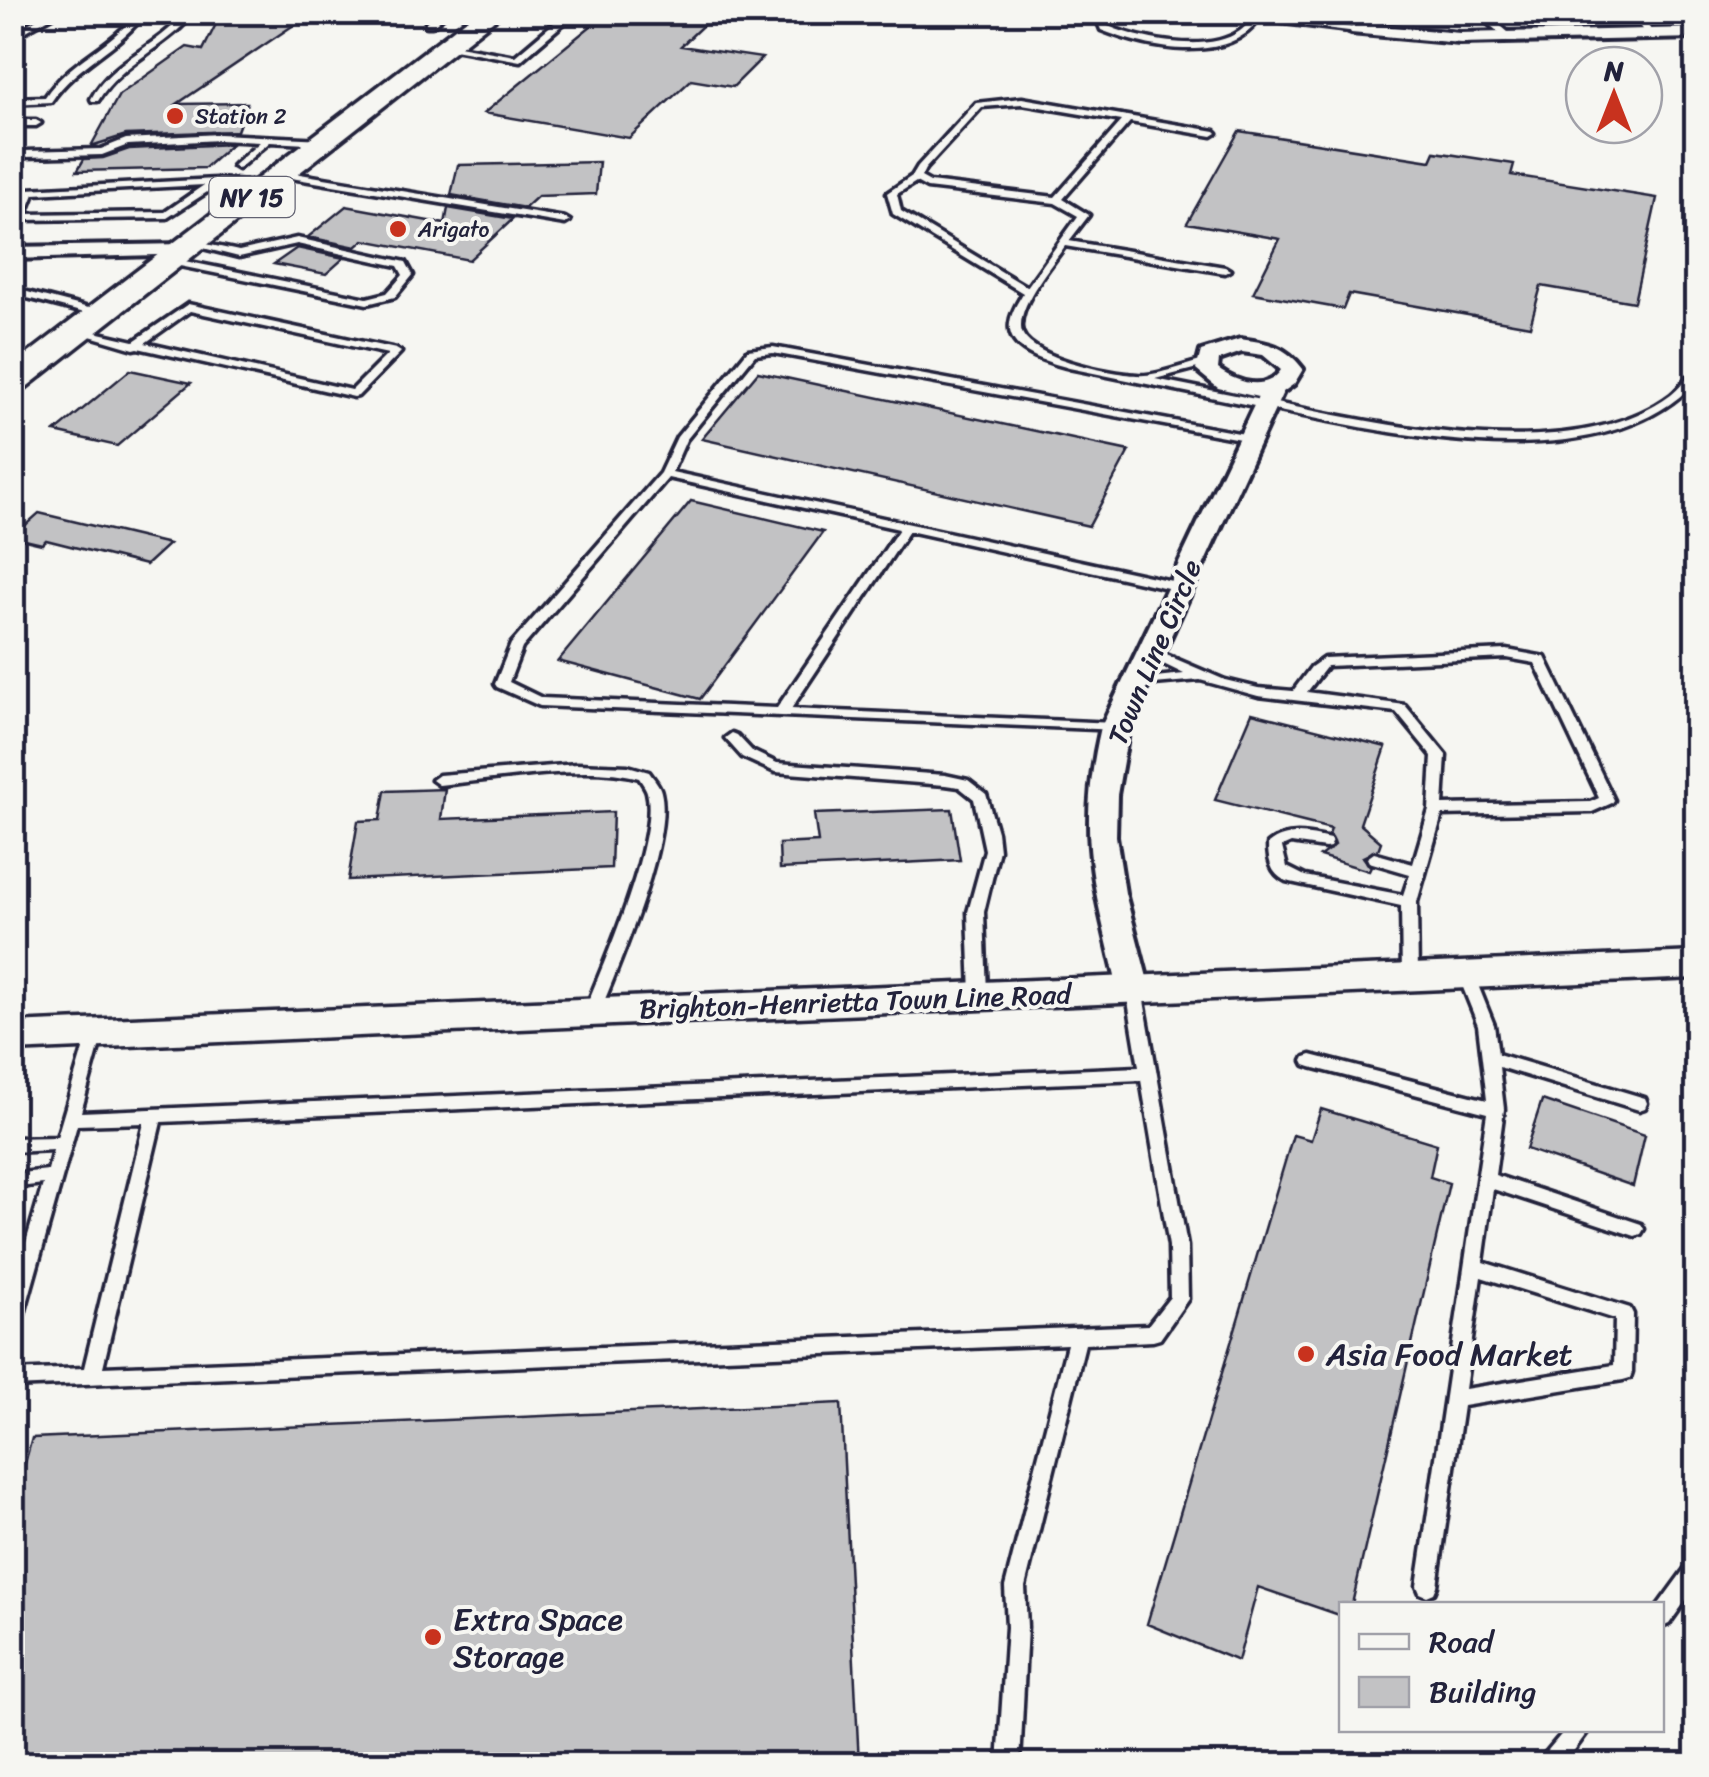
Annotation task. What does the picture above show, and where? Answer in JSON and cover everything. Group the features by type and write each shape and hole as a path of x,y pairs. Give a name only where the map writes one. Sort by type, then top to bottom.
{"main road":[{"name":"NY 15","path":"12,382 325,142 438,36 487,13"}],"street":[{"path":"1357,29 1428,37 1696,33"},
{"path":"12,253 182,252"},
{"name":"Town Line Circle","path":"1134,989 1101,841 1101,806 1115,728 1270,396 1292,369 1280,354 1268,349 1226,347 1206,362"},
{"path":"1206,362 1212,376 1221,382 1270,396"},
{"name":"Brighton-Henrietta Town Line Road","path":"12,1037 1696,965"}],"lane":[{"path":"12,38 56,12"},
{"path":"12,101 48,100 63,75 130,31 142,12"},
{"path":"95,99 104,80 170,37 191,12"},
{"path":"444,12 438,36 516,58 573,12"},
{"path":"1106,12 1101,20 1104,28 1119,35 1162,43 1208,44 1239,36 1259,15 1357,29"},
{"path":"1478,12 1510,37"},
{"path":"1633,12 1650,34"},
{"path":"1028,292 896,212 892,193 916,178 979,105 1022,101 1212,133"},
{"path":"1058,200 1128,118"},
{"path":"12,123 36,123"},
{"path":"238,166 268,139"},
{"path":"25,154 102,152 126,142 325,142"},
{"path":"916,178 926,185 1058,200 1084,215 1028,292 1012,323 1016,336 1034,352 1069,364 1142,379 1270,396 1398,432 1459,438 1522,438 1592,431 1656,412 1687,390 1696,376"},
{"path":"216,182 166,215 15,225 30,191 52,187 276,180 565,221"},
{"path":"297,241 402,264 408,275 391,296 367,301 182,252 239,254 297,241"},
{"path":"1064,243 1225,270"},
{"path":"12,291 134,346 354,394 396,352 188,308 134,346"},
{"path":"1115,728 540,702 502,684 516,647 666,474 681,439 752,352 774,350 1251,438"},
{"path":"1142,379 1206,362"},
{"path":"666,474 1181,587"},
{"path":"781,714 906,527"},
{"path":"1150,652 1196,677 1260,692 1400,708 1439,755 1436,810 1409,902 1410,977"},
{"path":"1296,696 1324,662 1507,654 1540,660 1607,800 1592,807 1436,810"},
{"path":"1136,683 1196,677"},
{"path":"732,738 747,754 775,767 945,780 963,783 982,798 992,850 976,912 978,996"},
{"path":"439,780 598,770 643,774 651,780 655,789 652,844 592,1012"},
{"path":"1325,843 1290,838 1275,844 1275,859 1286,875 1302,883 1409,902"},
{"path":"1374,858 1418,871"},
{"path":"1427,1586 1496,1108 1486,1025 1466,974"},
{"path":"12,1379 1153,1333 1179,1299 1178,1246 1134,989"},
{"path":"12,1324 95,1033"},
{"path":"1493,1060 1639,1104"},
{"path":"1311,1061 1496,1108"},
{"path":"72,1119 1148,1073"},
{"path":"92,1376 154,1116"},
{"path":"12,1145 64,1143"},
{"path":"12,1181 55,1176"},
{"path":"1485,1179 1635,1228"},
{"path":"1454,1400 1623,1372 1624,1314 1473,1267"},
{"path":"1009,1764 1015,1588 1078,1336"},
{"path":"1664,1614 1696,1570"},
{"path":"1552,1764 1576,1732"}],"building":[{"path":"222,12 313,12 177,104 247,103 237,131 126,135 91,146 119,95 187,47 203,50"},
{"path":"608,12 717,12 681,46 762,58 733,87 691,80 629,138 484,113"},
{"path":"1239,131 1431,161 1435,152 1514,164 1511,175 1657,198 1634,302 1541,286 1530,326 1349,294 1343,309 1253,293 1280,239 1187,223"},
{"path":"232,144 205,168 77,171 84,159 103,158 129,149"},
{"path":"599,162 596,194 538,196 525,208 451,195 458,165"},
{"path":"346,206 445,224 448,208 513,219 469,260 364,240 356,247 308,237"},
{"path":"297,248 344,258 326,274 274,264"},
{"path":"130,370 191,383 117,446 55,432"},
{"path":"758,372 1129,451 1089,526 702,439"},
{"path":"691,501 823,532 700,699 558,661"},
{"path":"39,513 169,544 146,565 46,540 42,544 12,537"},
{"path":"1252,713 1386,747 1360,824 1381,842 1378,850 1363,857 1371,867 1369,871 1320,856 1335,845 1329,835 1331,829 1215,800"},
{"path":"445,789 441,819 613,812 611,868 348,880 358,821 380,820 385,791"},
{"path":"952,809 960,860 780,869 779,844 818,842 814,814"},
{"path":"1542,1100 1645,1135 1633,1186 1526,1149"},
{"path":"1321,1109 1437,1144 1430,1177 1449,1183 1352,1602 1339,1602 1339,1615 1258,1587 1238,1661 1147,1624 1293,1135 1311,1140"},
{"name":"Extra Space Storage","path":"841,1403 859,1764 12,1764 12,1510 32,1438"}],"place":[{"name":"Station 2","path":"175,116"},
{"name":"Arigato","path":"398,229"},
{"name":"Asia Food Market","path":"1306,1354"},
{"name":"Extra Space Storage","path":"433,1637"}]}
